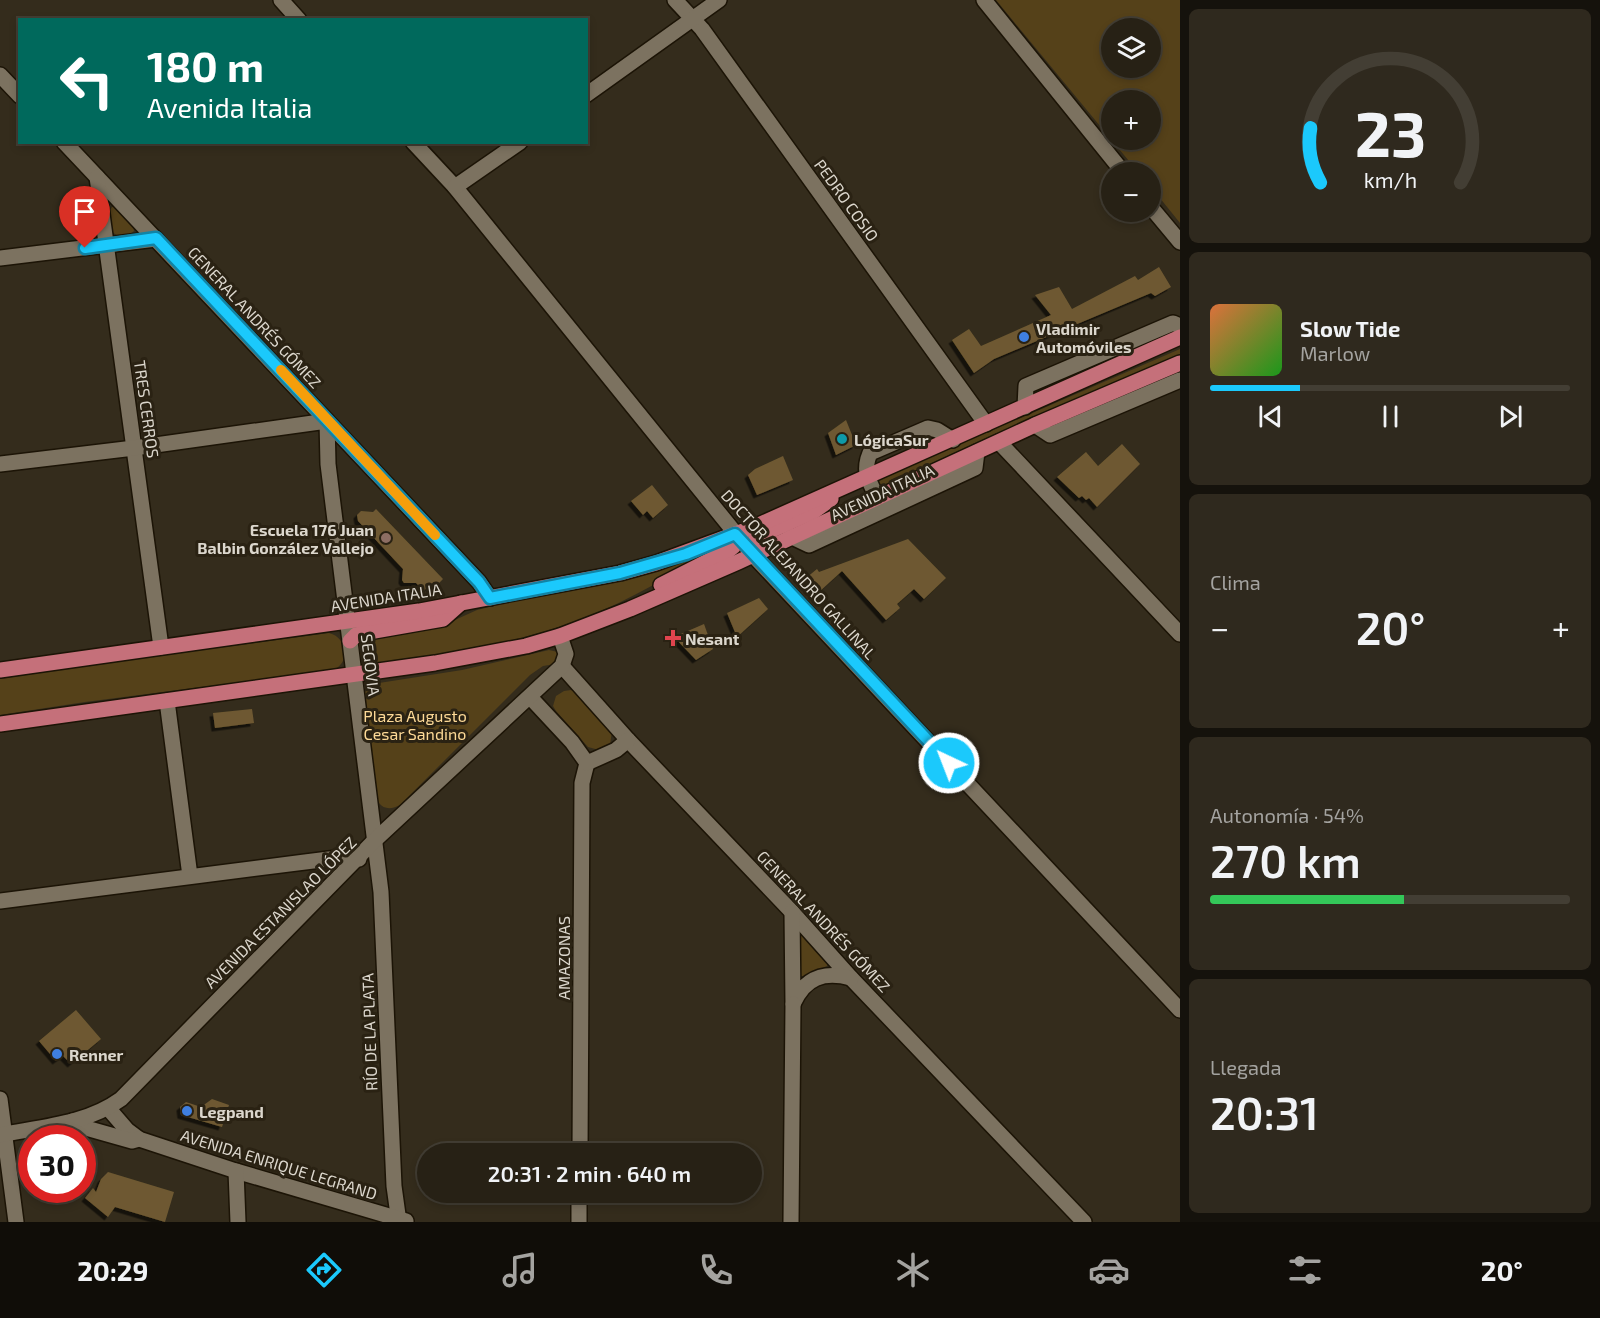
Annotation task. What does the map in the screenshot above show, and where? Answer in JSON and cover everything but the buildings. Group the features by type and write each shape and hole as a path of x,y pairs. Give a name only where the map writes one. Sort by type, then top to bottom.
{"main road":[{"name":"AVENIDA ITALIA","path":"0,670 348,621 490,598 620,573 686,554 735,534 952,440 1180,337"},
{"name":"AVENIDA ITALIA","path":"0,724 355,676 526,646 560,636 630,609 753,555 1035,425 1180,363"},
{"path":"753,555 754,542 759,536 813,512 836,496 841,488"},
{"path":"630,609 655,589 728,551 734,546 735,534"},
{"path":"350,641 356,635 363,633 443,619 461,603"}],"street":[{"path":"281,0 297,18"},
{"name":"PEDRO COSIO","path":"675,0 702,29 986,424"},
{"path":"588,94 719,0"},
{"path":"984,0 1115,162"},
{"path":"0,75 18,94"},
{"name":"GENERAL ANDRÉS GÓMEZ","path":"66,144 479,582 490,598"},
{"name":"DOCTOR ALEJANDRO GALLINAL","path":"415,144 455,187 753,555 1180,1010"},
{"path":"455,187 517,144"},
{"name":"TRES CERROS","path":"97,177 161,647"},
{"path":"1161,219 1180,242"},
{"path":"0,258 156,238"},
{"path":"1025,407 1026,386 1173,323 1180,326"},
{"path":"1035,425 1050,435 1180,380"},
{"path":"0,464 327,421"},
{"name":"SEGOVIA","path":"327,421 328,464 375,841"},
{"path":"999,442 1180,634"},
{"name":"AVENIDA ITALIA","path":"790,536 809,546 975,468 977,452"},
{"name":"AVENIDA ITALIA","path":"867,475 878,499"},
{"path":"560,636 566,654 562,666"},
{"name":"GENERAL ANDRÉS GÓMEZ","path":"562,666 628,740 1084,1222"},
{"name":"AVENIDA ESTANISLAO LÓPEZ","path":"2,1134 72,1121 108,1108 121,1099 375,841 562,666"},
{"path":"530,697 572,742 587,763 616,750 628,740"},
{"path":"167,701 190,876"},
{"name":"AMAZONAS","path":"580,1143 582,783 587,763"},
{"name":"RÍO DE LA PLATA","path":"375,841 381,892 394,1186 402,1221"},
{"path":"0,901 334,858 359,859"},
{"path":"791,1222 792,912"},
{"path":"793,1004 802,987 817,978 831,975 852,978"},
{"path":"0,1099 2,1134 16,1222"},
{"name":"AVENIDA ENRIQUE LEGRAND","path":"108,1108 127,1130 139,1139 402,1221"},
{"name":"AVENIDA ENRIQUE LEGRAND","path":"72,1121 86,1128 132,1141 139,1139"},
{"path":"236,1171 238,1222"},
{"path":"579,1203 579,1222"}],"green space":[{"path":"996,0 1180,0 1180,223 1161,199 1161,162 1130,162 1120,150 1161,150 1161,90 1101,90 1101,127"},
{"path":"112,207 117,207 133,225 134,231 118,236 112,232 109,211"},
{"path":"1180,349 1180,355 992,435 880,487 875,481"},
{"path":"717,548 619,603 584,618 533,635 481,647 375,665 363,662 358,653 358,644 362,640 446,624 477,610 526,598 638,576 661,570"},
{"path":"329,633 340,639 344,650 342,662 333,670 0,715 0,679"},
{"name":"Plaza Augusto Cesar Sandino","path":"549,650 558,652 559,657 555,664 543,666 530,675 400,805 389,808 379,803 374,784 365,692 372,685 462,670"},
{"path":"571,690 576,692 612,731 610,745 599,750 588,747 556,711 553,706 556,696"},
{"path":"804,936 828,962 827,966 799,976 798,938"}],"slow traffic":[{"path":"281,370 435,535"}],"place":[{"name":"Vladimir Automóviles","path":"1024,337"},
{"name":"LógicaSur","path":"842,439"},
{"name":"Escuela 176 Juan Balbin González Vallejo","path":"386,538"},
{"name":"Nesant","path":"673,638"},
{"name":"Renner","path":"57,1054"},
{"name":"Legpand","path":"187,1111"}],"route":[{"path":"85,248 156,238 479,582 490,598 620,573 686,554 735,534 949,763"}]}
